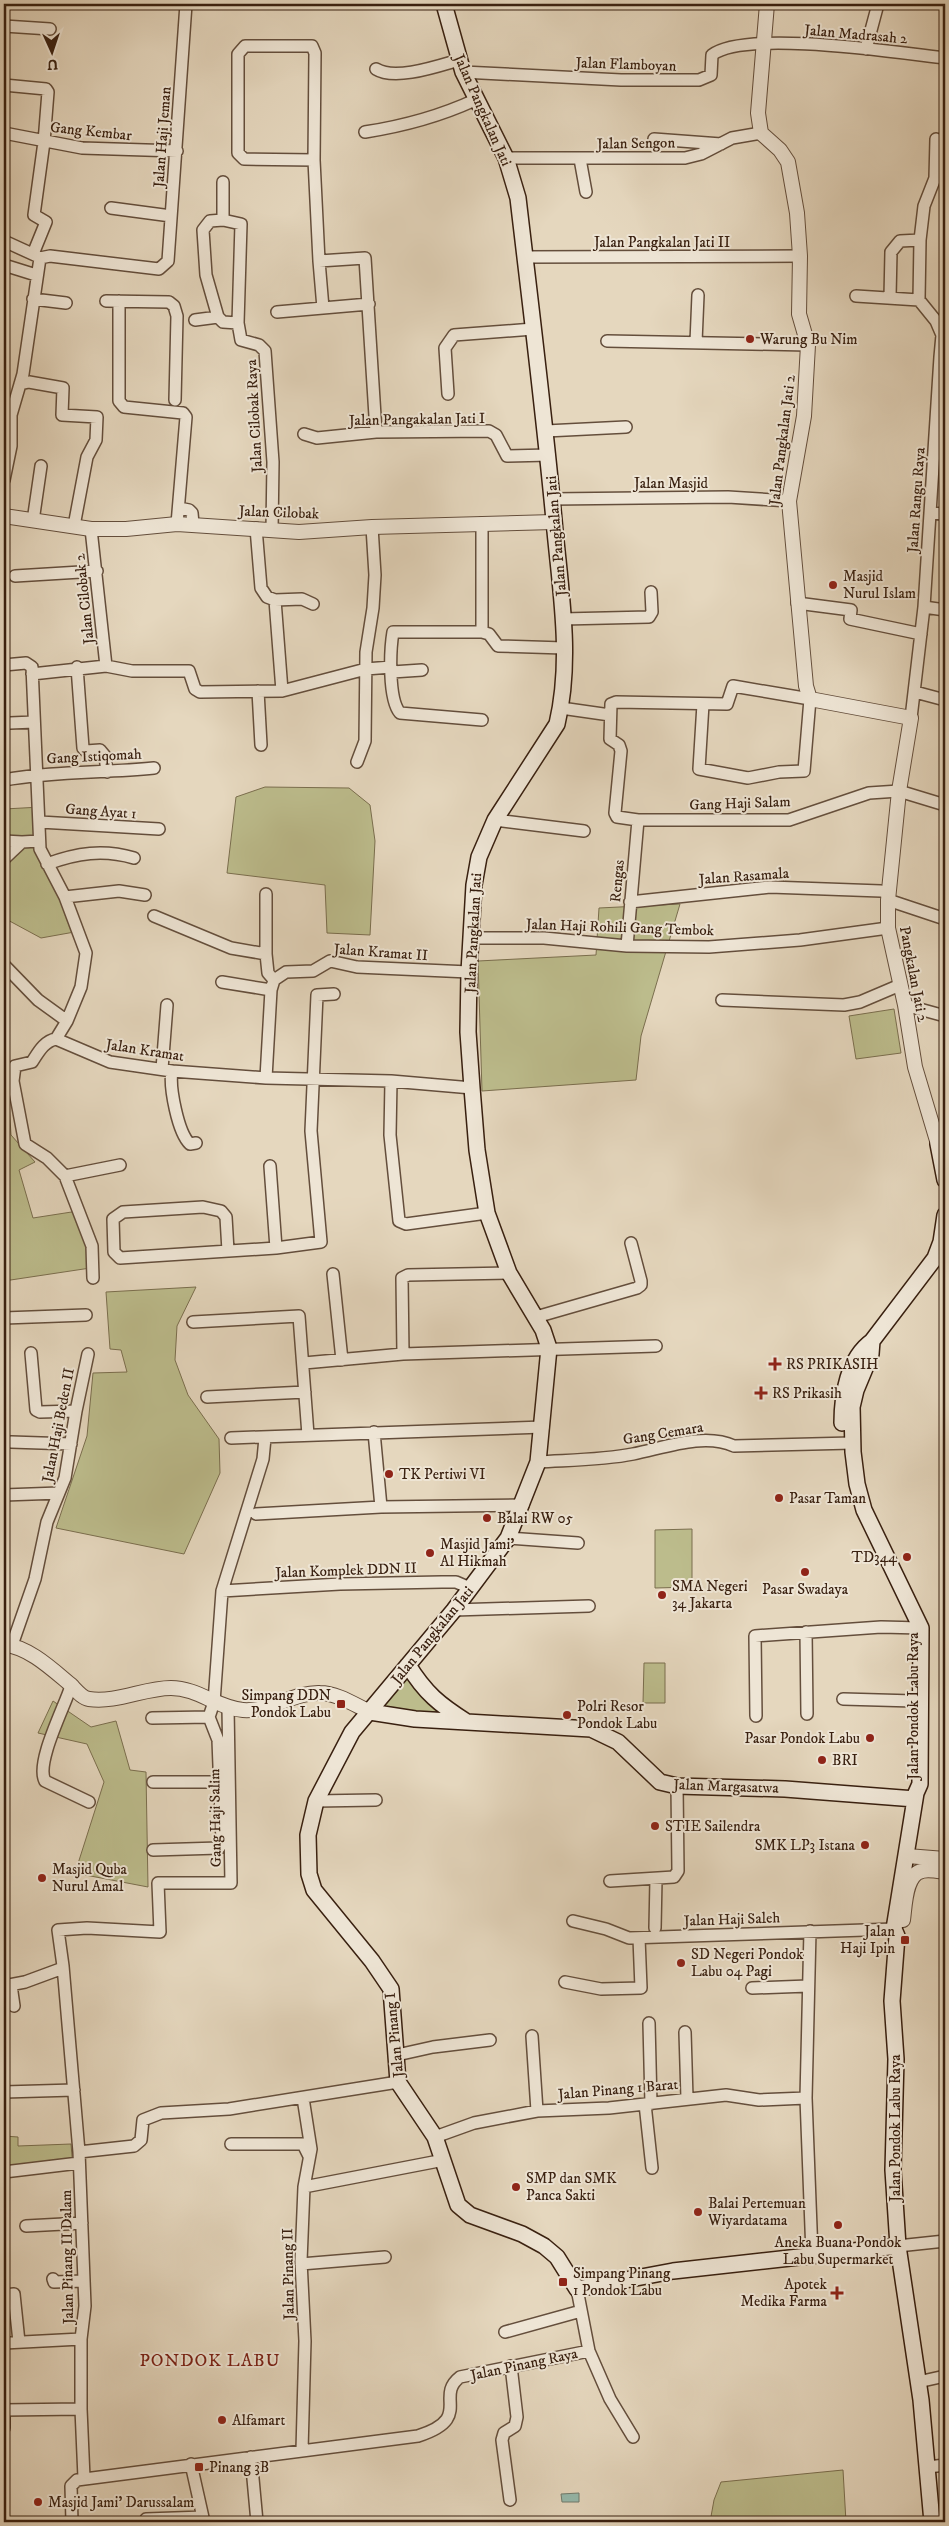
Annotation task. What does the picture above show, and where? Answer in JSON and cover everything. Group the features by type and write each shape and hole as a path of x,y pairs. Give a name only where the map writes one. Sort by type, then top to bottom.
{"main road":[{"name":"Jalan Pangkalan Jati","path":"370,1712 454,1610 469,1587 508,1538 519,1505 538,1462 533,1427 545,1348 536,1317 509,1273 487,1213 477,1150 472,1088 468,1032 468,972 476,867 495,820 552,734 561,708 564,648 563,619 549,455 518,198 506,158 474,100 461,66 444,4"},
{"path":"942,1144 945,1180"},
{"name":"Jalan Pondok Labu Raya","path":"932,2522 918,2382 897,2239 892,2170 896,2058 892,2001 893,1962 895,1932 907,1856 915,1783 918,1628 864,1510 848,1443 842,1407 845,1387 862,1348 872,1341 935,1258 941,1242 945,1215"},
{"path":"408,1665 420,1686 436,1702 467,1723"},
{"name":"Jalan Margasatwa","path":"370,1712 415,1719 591,1729 618,1742 660,1782 677,1786 785,1789 915,1783"},
{"name":"Jalan Pinang I","path":"370,1712 352,1732 316,1801 308,1835 309,1874 314,1890 391,1989 398,2082 435,2137 458,2205 470,2216 522,2234 544,2246 557,2257 577,2289"},
{"path":"577,2289 673,2271 812,2254 881,2248 897,2239"}],"street":[{"name":"Jalan Haji Jeman","path":"36,256 159,269 168,261 186,4"},
{"path":"761,133 758,113 765,43 766,4"},
{"path":"866,49 878,4"},
{"path":"4,26 50,29"},
{"name":"Jalan Flamboyan","path":"461,66 622,80 699,80 711,75 712,55 720,48 765,43"},
{"name":"Jalan Madrasah 2","path":"765,43 866,49 945,58"},
{"path":"314,160 244,160 238,153 238,54 245,46 312,46 315,53 314,160 323,308"},
{"path":"376,69 381,72 402,73 461,66"},
{"path":"4,85 47,90 44,142 34,215 46,222 36,256 33,299 20,384 11,414 11,446 4,480"},
{"path":"365,132 403,127 440,116 474,100"},
{"name":"Gang Kembar","path":"4,133 82,148 177,151"},
{"name":"Jalan Sengon","path":"506,158 685,158 701,154 732,138 761,133"},
{"name":"Jalan Pangkalan Jati 2","path":"761,133 780,150 788,162 797,213 800,256 799,314 808,345 804,416 789,501 797,603 806,686 810,700"},
{"path":"936,139 935,178 924,206 920,240 919,300 936,321 944,344"},
{"path":"654,140 721,144"},
{"path":"580,159 586,192"},
{"path":"223,182 223,220"},
{"path":"111,208 171,216"},
{"path":"223,220 241,224 238,323 223,322 218,318 206,275 204,230 210,221 223,220"},
{"path":"890,297 891,252 900,241 920,240"},
{"path":"4,241 36,256"},
{"name":"Jalan Pangkalan Jati II","path":"525,257 800,256"},
{"path":"319,261 365,258 376,432"},
{"path":"4,265 36,276"},
{"path":"696,342 698,296"},
{"path":"856,296 919,300"},
{"path":"33,299 66,303"},
{"path":"106,301 169,302 174,306 176,316 175,400"},
{"path":"119,301 119,401 124,407 183,413"},
{"path":"277,312 369,304"},
{"path":"195,320 218,318"},
{"name":"Jalan Cilobak Raya","path":"238,323 241,340 259,345 265,351 273,462 272,530"},
{"path":"481,326 533,325"},
{"path":"448,394 445,348 454,335 533,325"},
{"path":"608,341 808,345"},
{"name":"Jalan Rangu Raya","path":"911,718 924,607 930,513 941,419 944,344"},
{"path":"20,384 29,382 63,388 62,415 97,417 96,440 87,457 74,526"},
{"path":"168,410 170,402 175,400"},
{"path":"175,400 183,404 183,413 186,417 177,524"},
{"path":"546,431 626,427"},
{"name":"Jalan Pangakalan Jati I","path":"304,434 317,438 376,432 489,431 496,435 507,456 549,455"},
{"path":"33,521 41,466"},
{"name":"Jalan Masjid","path":"552,499 728,497 789,501"},
{"path":"179,508 189,510 192,514 193,524"},
{"path":"930,513 945,514"},
{"name":"Jalan Cilobak","path":"4,516 91,529 126,529 193,524 299,532 372,527 554,522"},
{"path":"482,523 482,632"},
{"path":"357,762 365,741 366,669 375,575 372,527"},
{"path":"256,528 260,588 267,597 275,600 302,599 313,604"},
{"name":"Jalan Cilobak 2","path":"91,529 106,666"},
{"path":"15,576 97,572"},
{"path":"563,619 649,617 652,612 651,592"},
{"path":"275,600 282,691"},
{"path":"797,603 851,610 850,619 921,634"},
{"path":"924,607 945,610"},
{"path":"482,720 400,713 397,709 391,669 394,631 482,632 489,634 498,646 564,648"},
{"path":"4,665 26,663 32,667 35,774 40,822 40,849 65,897 86,953 81,987 67,1021 56,1039 50,1040 32,1062 15,1066 13,1081 25,1144 47,1158 65,1176 92,1246 93,1278"},
{"path":"32,674 77,667 106,666 132,671 189,671 195,689 200,692 282,691 366,669 422,670"},
{"path":"77,667 83,748 86,751 100,750 104,756 107,772"},
{"path":"561,708 610,715 611,704 616,702 727,704 733,686 911,718"},
{"path":"258,691 261,745"},
{"path":"915,692 945,700"},
{"path":"703,704 699,769 748,778 779,772 804,771 810,700"},
{"name":"Gang Haji Salam","path":"610,715 610,741 619,745 621,751 615,813 617,817 638,820 789,820 869,793 899,791"},
{"name":"Pangkalan Jati 2","path":"911,718 899,791 888,897 888,928 905,1005 915,1067 942,1144"},
{"path":"10,723 34,722"},
{"name":"Gang Istiqomah","path":"4,780 35,774 107,772 154,768"},
{"path":"899,791 945,805"},
{"path":"495,820 584,831"},
{"name":"Rengas","path":"627,946 638,820"},
{"name":"Gang Ayat 1","path":"40,822 159,829"},
{"path":"4,842 40,841"},
{"path":"4,860 22,842"},
{"path":"47,864 84,852 115,852 134,858"},
{"name":"Jalan Rasamala","path":"630,902 770,887 881,891 888,897 945,919"},
{"path":"65,897 119,891 145,896"},
{"path":"266,894 266,954 268,973 273,985 266,1078"},
{"path":"154,916 232,948 266,954"},
{"name":"Jalan Haji Rohili Gang Tembok","path":"471,938 544,938 627,946 709,948 800,940 888,928"},
{"name":"Jalan Kramat II","path":"273,985 286,972 313,971 330,961 357,967 468,972"},
{"path":"4,965 38,1000 67,1021"},
{"path":"222,982 273,985"},
{"path":"722,1000 844,1005 860,1002 900,986"},
{"path":"228,1251 226,1217 221,1211 203,1208 122,1212 113,1219 114,1252 120,1258 276,1248 322,1242 311,1131 317,995 334,994"},
{"path":"167,1005 167,1070 183,1138 190,1144 196,1142"},
{"path":"905,1005 945,1016"},
{"name":"Jalan Kramat","path":"56,1039 110,1062 167,1070 266,1078 391,1081 472,1088"},
{"path":"391,1081 390,1135 399,1221 406,1224 487,1213"},
{"path":"65,1176 120,1165"},
{"path":"270,1166 276,1248"},
{"path":"536,1317 637,1288 641,1285 631,1243"},
{"path":"403,1354 402,1278 408,1275 509,1273"},
{"path":"332,1274 342,1360"},
{"path":"4,1318 86,1315"},
{"path":"193,1322 297,1315 300,1318 308,1435"},
{"path":"304,1364 403,1354 545,1348 656,1346"},
{"path":"31,1353 36,1410 76,1411"},
{"name":"Jalan Haji Beden II","path":"8,1645 35,1579 47,1522 66,1478 76,1411 88,1354"},
{"path":"207,1397 305,1392"},
{"path":"232,1438 533,1427"},
{"path":"374,1432 380,1507"},
{"path":"153,1850 218,1848 222,1843 218,1740 209,1717 214,1702 222,1591 263,1459 265,1438"},
{"name":"Gang Cemara","path":"538,1462 633,1454 653,1448 717,1440 734,1446 848,1443"},
{"path":"11,1442 71,1444"},
{"path":"4,1495 59,1494"},
{"path":"256,1514 380,1507 519,1505"},
{"path":"508,1538 578,1544"},
{"name":"Jalan Komplek DDN II","path":"222,1591 340,1584 456,1582 469,1587"},
{"path":"454,1610 589,1606"},
{"path":"756,1716 755,1636 881,1627 918,1628"},
{"path":"806,1632 807,1714"},
{"name":"Jalan Margasatwa","path":"8,1645 34,1656 86,1698 104,1700 172,1688 198,1693 228,1708 257,1709 322,1692 370,1712"},
{"path":"72,1686 49,1740 42,1774 45,1781 90,1802"},
{"path":"843,1699 917,1695"},
{"name":"Gang Haji Salim","path":"58,1930 87,1928 160,1932 158,1883 231,1883 228,1708"},
{"path":"152,1718 209,1717"},
{"path":"153,1782 220,1782"},
{"path":"610,1881 674,1877 678,1871 677,1786"},
{"path":"316,1801 376,1800"},
{"path":"907,1856 945,1859"},
{"path":"895,1932 901,1929 908,1888 914,1875 922,1870 945,1872"},
{"path":"655,1928 656,1879"},
{"name":"Jalan Haji Saleh","path":"573,1921 606,1928 630,1938 810,1931 895,1932"},
{"name":"Jalan Pinang II Dalam","path":"58,1930 79,2158 85,2306 81,2339 81,2409 84,2478"},
{"path":"810,1931 806,2098 812,2254"},
{"path":"565,1982 601,1989 640,1988 639,1938"},
{"path":"14,2006 11,1982 63,1968"},
{"path":"752,1988 808,1986"},
{"path":"649,2023 648,2104 652,2168"},
{"path":"685,2032 687,2098"},
{"path":"532,2036 537,2111"},
{"path":"397,2055 433,2047 490,2040"},
{"path":"4,2172 134,2146 141,2140 143,2120 150,2116 229,2109 398,2082"},
{"path":"4,2092 74,2090"},
{"name":"Jalan Pinang 1 Barat","path":"435,2137 474,2123 537,2111 648,2104 726,2095 759,2100 806,2098"},
{"name":"Jalan Pinang II","path":"302,2450 305,2341 301,2264 304,2187 311,2149 303,2098"},
{"path":"231,2144 303,2144 309,2156"},
{"path":"304,2187 444,2160"},
{"path":"26,2226 82,2223"},
{"path":"897,2239 945,2241"},
{"path":"301,2264 384,2257"},
{"path":"52,2280 54,2282 84,2281"},
{"name":"Jalan Pinang Raya","path":"84,2478 418,2436 435,2430 449,2417 451,2389 454,2382 460,2377 589,2351 577,2289"},
{"path":"4,2295 14,2294 19,2342"},
{"path":"505,2332 581,2311"},
{"path":"4,2343 81,2339"},
{"path":"589,2351 610,2399 633,2437"},
{"path":"510,2500 502,2440 504,2433 514,2426 517,2418 511,2366"},
{"path":"918,2382 945,2376"},
{"path":"4,2428 4,2410 81,2409"},
{"path":"251,2457 257,2522"},
{"path":"146,2519 204,2520 191,2464"},
{"path":"928,2467 945,2465"},
{"path":"72,2522 71,2486 77,2480 84,2478"}],"green space":[{"path":"265,787 349,788 370,805 375,841 370,935 327,933 325,885 227,873 236,797"},
{"path":"41,807 44,854 80,931 41,938 4,918 4,809"},
{"path":"680,904 641,1036 636,1080 482,1091 478,961 596,955 599,908"},
{"path":"894,1009 901,1053 856,1059 849,1016"},
{"path":"4,1021 11,1135 35,1162 19,1170 33,1218 78,1211 97,1267 4,1281"},
{"path":"196,1287 177,1326 175,1360 188,1395 219,1439 220,1473 184,1554 56,1528 87,1436 93,1373 127,1372 121,1350 110,1349 106,1292"},
{"path":"692,1529 692,1587 655,1588 655,1530"},
{"path":"644,1663 665,1663 665,1703 643,1703"},
{"path":"408,1676 446,1716 381,1708"},
{"path":"53,1701 91,1727 116,1721 130,1770 146,1772 148,1887 75,1873 104,1782 87,1744 38,1733"},
{"path":"4,2136 18,2137 18,2146 71,2144 73,2168 4,2174"},
{"path":"843,2470 846,2522 710,2522 714,2500 721,2482"}],"water":[{"path":"579,2493 579,2502 562,2502 561,2494"}],"place":[{"name":"Warung Bu Nim","path":"750,339"},
{"name":"Masjid Nurul Islam","path":"833,585"},
{"name":"RS PRIKASIH","path":"775,1364"},
{"name":"RS Prikasih","path":"761,1393"},
{"name":"TK Pertiwi VI","path":"389,1474"},
{"name":"Pasar Taman","path":"779,1498"},
{"name":"Balai RW 05","path":"487,1518"},
{"name":"Masjid Jami' Al Hikmah","path":"430,1553"},
{"name":"TD344","path":"907,1557"},
{"name":"Pasar Swadaya","path":"805,1572"},
{"name":"SMA Negeri 34 Jakarta","path":"662,1595"},
{"name":"Simpang DDN Pondok Labu","path":"341,1704"},
{"name":"Polri Resor Pondok Labu","path":"567,1715"},
{"name":"Pasar Pondok Labu","path":"870,1738"},
{"name":"BRI","path":"822,1760"},
{"name":"STIE Sailendra","path":"655,1826"},
{"name":"SMK LP3 Istana","path":"865,1845"},
{"name":"Masjid Quba Nurul Amal","path":"42,1878"},
{"name":"Jalan Haji Ipin","path":"905,1940"},
{"name":"SD Negeri Pondok Labu 04 Pagi","path":"681,1963"},
{"name":"SMP dan SMK Panca Sakti","path":"516,2187"},
{"name":"Balai Pertemuan Wiyardatama","path":"698,2212"},
{"name":"Aneka Buana Pondok Labu Supermarket","path":"838,2225"},
{"name":"Simpang Pinang 1 Pondok Labu","path":"563,2282"},
{"name":"Apotek Medika Farma","path":"837,2293"},
{"name":"Alfamart","path":"222,2420"},
{"name":"Pinang 3B","path":"199,2467"},
{"name":"Masjid Jami' Darussalam","path":"38,2502"}],"district":[{"name":"PONDOK LABU","path":"210,2360"}]}
